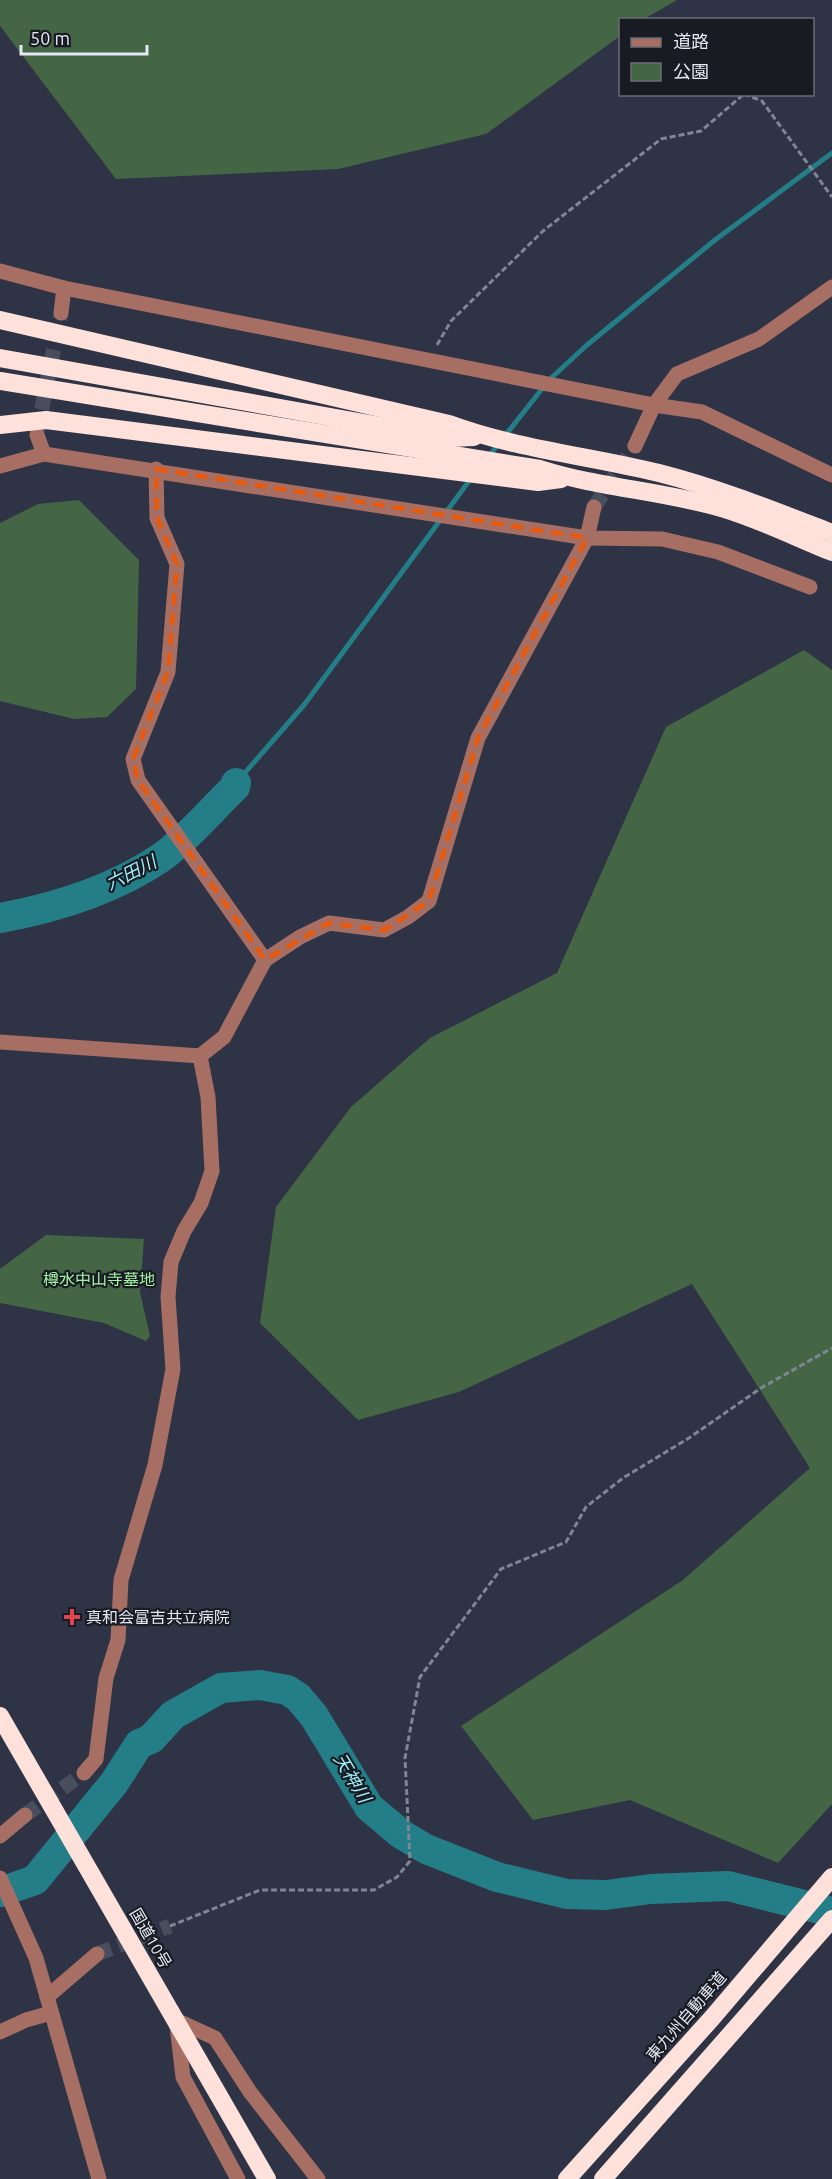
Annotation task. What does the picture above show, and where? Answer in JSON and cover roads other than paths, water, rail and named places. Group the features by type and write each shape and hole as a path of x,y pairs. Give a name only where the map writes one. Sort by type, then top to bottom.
{"highway":[{"path":"0,320 449,424 482,436 659,473 721,491 832,533"},
{"path":"0,358 447,438 482,436"},
{"path":"0,381 540,469 569,478 658,493 725,509 832,552"},
{"path":"0,425 46,420 538,482 569,478"},
{"name":"国道10号","path":"0,1716 267,2179"},
{"name":"東九州自動車道","path":"567,2179 712,2018 832,1877"},
{"path":"603,2179 832,1919"}],"street":[{"path":"0,271 64,288 654,405 702,412 832,475"},
{"path":"635,446 654,405 677,374 759,339 832,286"},
{"path":"61,313 64,288"},
{"path":"37,435 44,454"},
{"path":"0,466 44,454 156,469 587,538 662,539 718,552 810,587"},
{"path":"156,469 157,518 177,564 168,672 133,759 138,780 265,960"},
{"path":"0,1042 200,1056 224,1037 265,960 300,937 329,923 384,930 408,917 429,901 446,837 478,738 587,538 594,507"},
{"path":"84,1773 96,1759 106,1678 118,1640 121,1580 155,1465 173,1369 168,1297 171,1262 184,1231 201,1203 212,1171 208,1097 200,1056"},
{"path":"0,1836 25,1815"},
{"path":"0,1878 36,1958 99,2179"},
{"path":"47,1997 97,1954"},
{"path":"0,2032 26,2020 51,2013"},
{"path":"176,2020 183,2078 238,2179"},
{"path":"176,2020 215,2038 250,2092 318,2179"}],"waterway":[{"path":"489,456 549,380 587,345 715,240 832,153"},
{"path":"236,783 304,705 472,477"},
{"name":"六田川","path":"0,918 63,903 125,879 162,857 181,841 235,787 236,783"},
{"name":"天神川","path":"0,1892 35,1880 114,1783 139,1744 151,1739 173,1715 221,1688 260,1685 287,1690 298,1697 314,1716 369,1807 401,1834 426,1849 497,1877 567,1894 606,1895 651,1889 728,1886 832,1912"}],"tunnel":[{"path":"37,432 61,313"},
{"path":"594,507 635,446"},
{"path":"25,1815 84,1773"},
{"path":"97,1954 170,1926"}],"place":[{"name":"真和会富吉共立病院","path":"72,1617"}],"park label":[{"name":"樽水中山寺墓地","path":"99,1279"}]}
